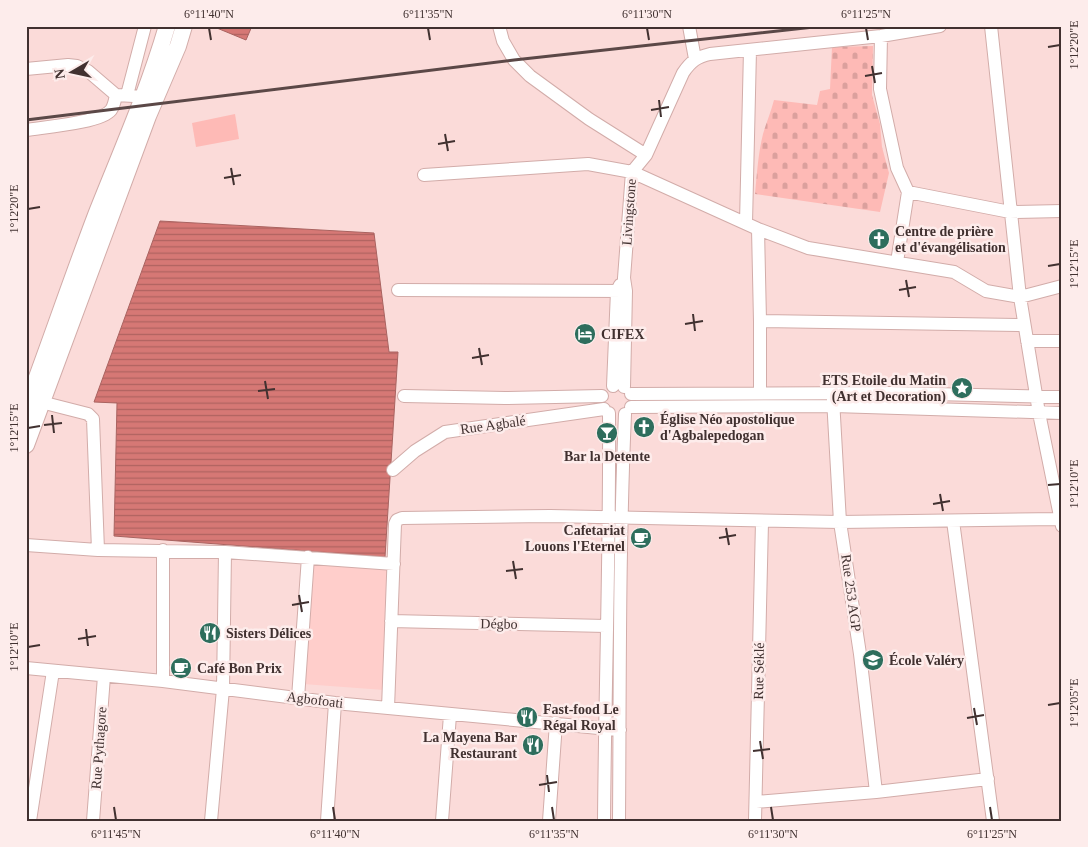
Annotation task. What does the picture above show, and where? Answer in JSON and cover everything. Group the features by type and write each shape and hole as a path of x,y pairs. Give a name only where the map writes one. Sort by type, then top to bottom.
{"main road":[{"path":"150,97 167,26"},
{"path":"26,445 32,403 88,236 128,132 178,46 184,26"}],"street":[{"path":"26,130 82,122 105,116 112,110 122,95 145,26"},
{"path":"499,26 503,41 514,60 530,76 589,119 646,155"},
{"path":"689,26 695,59 710,54 881,36 940,26"},
{"path":"388,708 394,524 402,518 488,516 615,517 762,522 953,521 1061,523 1039,413 1020,297 990,26"},
{"path":"881,36 880,89 897,168 908,192 897,262"},
{"path":"750,50 752,226 760,321 760,393"},
{"name":"Livingstone","path":"623,389 622,291 632,172 646,155 683,73 695,59"},
{"path":"26,69 68,65 77,66 88,71 122,95 150,97"},
{"path":"424,175 588,164 632,172 752,226 808,248 954,272 986,291 1020,297 1062,286"},
{"path":"908,192 1010,212 1062,211"},
{"path":"398,290 622,291"},
{"path":"760,321 1024,325"},
{"path":"1028,341 1062,341"},
{"path":"619,821 620,730 615,517 605,406 608,388 760,393 1062,397"},
{"path":"604,821 606,626 615,517 628,411 632,401 623,389"},
{"name":"Rue 253 AGP","path":"832,393 840,522 860,654 876,792"},
{"name":"Rue Agbalé","path":"404,396 504,398 605,406"},
{"path":"32,403 88,414 94,419 98,550"},
{"path":"605,406 614,415 628,411 834,406 1062,413"},
{"name":"Rue Agbalé","path":"393,470 414,451 445,432 605,406"},
{"path":"953,521 993,821"},
{"name":"Rue Séklé","path":"755,821 762,522"},
{"path":"26,545 98,550 225,552 394,564"},
{"path":"163,550 163,682"},
{"path":"211,821 223,689 225,552"},
{"path":"298,698 308,558"},
{"name":"Dégbo","path":"391,621 606,626"},
{"name":"Agbofoati","path":"26,668 163,682 335,703 620,730"},
{"path":"30,821 53,671"},
{"name":"Rue Pythagore","path":"93,821 104,676"},
{"path":"327,821 335,703"},
{"path":"442,821 450,715"},
{"path":"549,821 556,723"},
{"path":"756,802 876,792 988,779"}],"shaded area":[{"path":"212,26 252,26 246,40"},
{"path":"160,221 374,233 389,352 398,352 385,557 114,536 117,403 94,402"},
{"path":"313,561 391,568 384,690 303,684"}],"green space":[{"path":"873,46 872,95 880,124 882,147 889,173 880,212 755,194 761,142 774,100 817,105 820,91 830,89 832,47"},
{"path":"235,114 239,139 196,147 192,123"}],"railway":[{"path":"26,120 514,60 823,26"}],"place":[{"name":"Centre de prière et d'évangélisation","path":"879,239"},
{"name":"CIFEX","path":"585,334"},
{"name":"ETS Etoile du Matin (Art et Decoration)","path":"962,388"},
{"name":"Église Néo apostolique d'Agbalepedogan","path":"644,427"},
{"name":"Bar la Detente","path":"607,433"},
{"name":"Cafetariat Louons l'Eternel","path":"641,538"},
{"name":"Sisters Délices","path":"210,633"},
{"name":"École Valéry","path":"873,660"},
{"name":"Café Bon Prix","path":"181,668"},
{"name":"Fast-food Le Régal Royal","path":"527,717"},
{"name":"La Mayena Bar Restaurant","path":"533,745"}]}
